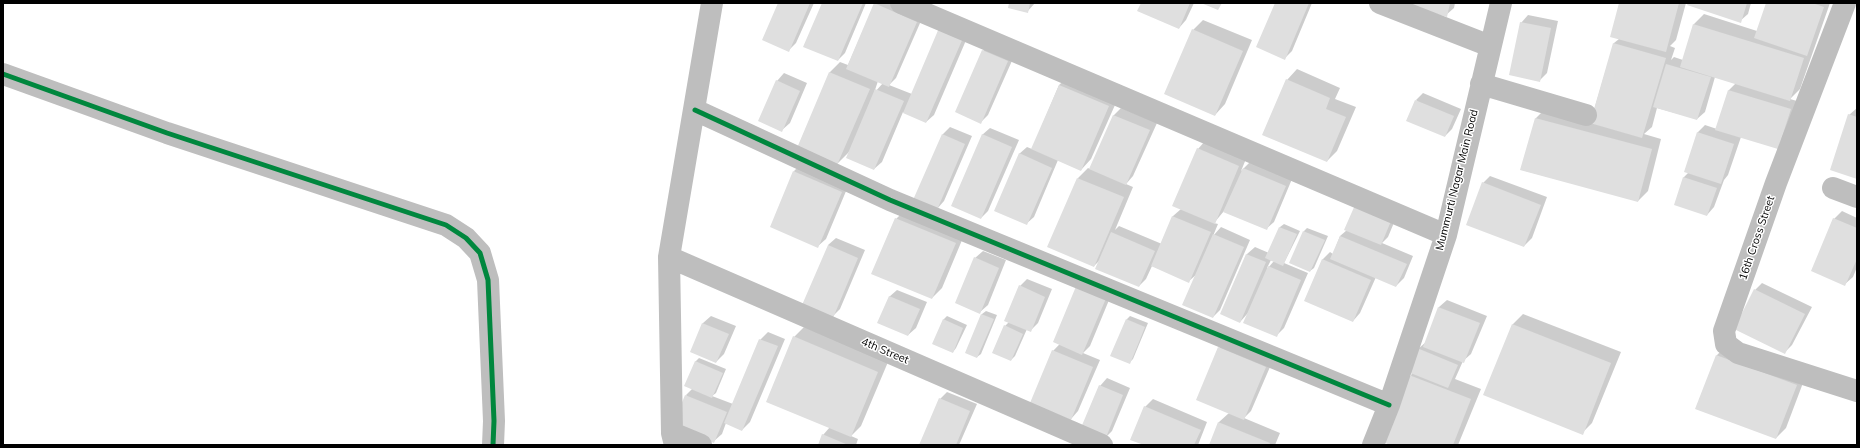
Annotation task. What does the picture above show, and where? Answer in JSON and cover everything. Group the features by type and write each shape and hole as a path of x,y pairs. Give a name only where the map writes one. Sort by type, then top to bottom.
{"street":[{"path":"701,445 674,439 669,257 712,3"},
{"path":"901,3 1446,235"},
{"path":"1380,3 1490,46"},
{"name":"Mummurti Nagar Main Road","path":"1373,445 1389,405 1446,235 1501,3"},
{"name":"16th Cross Street","path":"1845,3 1776,183 1724,331 1726,344 1738,353 1857,391"},
{"path":"3,74 167,133 446,225 466,238 480,253 488,280 494,421 493,445"},
{"path":"1481,84 1586,115"},
{"path":"695,110 890,200 1389,405"},
{"path":"1833,188 1857,197"},
{"name":"4th Street","path":"669,257 1102,445"}],"building":[{"path":"778,3 810,3 789,52 762,40"},
{"path":"822,3 863,3 838,61 803,47"},
{"path":"874,3 917,22 889,87 846,69"},
{"path":"1009,3 1030,3 1028,13 1008,8"},
{"path":"1141,3 1190,3 1179,29 1137,11"},
{"path":"1201,3 1222,3 1218,10"},
{"path":"1275,3 1309,3 1285,60 1256,47"},
{"path":"1399,3 1450,3 1447,17"},
{"path":"1619,3 1679,3 1666,52 1610,37"},
{"path":"1688,3 1747,3 1741,23 1687,5"},
{"path":"1766,3 1812,3 1824,7 1807,56 1754,38"},
{"path":"1520,22 1551,28 1540,82 1509,75"},
{"path":"1693,24 1804,58 1790,101 1680,67"},
{"path":"939,28 963,38 926,123 903,113"},
{"path":"1192,29 1243,51 1215,116 1164,94"},
{"path":"1613,43 1666,58 1642,138 1590,123"},
{"path":"982,50 1008,61 981,124 955,112"},
{"path":"1666,64 1711,77 1697,120 1653,107"},
{"path":"829,72 870,89 837,165 797,148"},
{"path":"1286,79 1330,98 1326,109 1346,117 1327,162 1262,135"},
{"path":"776,80 800,91 782,132 758,121"},
{"path":"1059,85 1109,106 1081,171 1031,149"},
{"path":"875,89 904,101 874,170 846,158"},
{"path":"1728,90 1791,109 1778,149 1715,130"},
{"path":"1415,100 1454,116 1445,137 1406,121"},
{"path":"1848,114 1857,117 1857,179 1830,170"},
{"path":"1113,115 1150,130 1126,185 1089,169"},
{"path":"1535,118 1652,149 1638,202 1520,170"},
{"path":"1697,132 1734,144 1721,184 1684,172"},
{"path":"942,134 965,144 937,210 913,200"},
{"path":"982,134 1012,147 981,219 951,206"},
{"path":"1197,148 1239,166 1215,224 1172,206"},
{"path":"1019,153 1052,168 1027,225 994,211"},
{"path":"1243,168 1286,186 1267,230 1223,212"},
{"path":"793,171 842,192 818,248 770,227"},
{"path":"1683,177 1717,188 1707,216 1674,205"},
{"path":"1077,178 1124,197 1094,267 1047,247"},
{"path":"1482,182 1541,205 1524,247 1466,225"},
{"path":"1355,205 1391,221 1381,245 1344,230"},
{"path":"1172,216 1211,232 1189,283 1151,266"},
{"path":"895,218 956,243 932,299 871,274"},
{"path":"1833,218 1857,228 1857,259 1845,286 1811,271"},
{"path":"1279,227 1297,234 1283,266 1265,258"},
{"path":"1303,231 1325,240 1310,272 1289,263"},
{"path":"1111,232 1155,251 1139,287 1095,269"},
{"path":"1213,234 1244,247 1213,318 1182,305"},
{"path":"1340,236 1407,264 1396,287 1330,259"},
{"path":"828,245 858,258 833,318 802,305"},
{"path":"1246,254 1266,262 1240,323 1220,314"},
{"path":"974,257 999,268 980,314 955,303"},
{"path":"1322,259 1371,280 1353,322 1304,301"},
{"path":"1268,266 1301,280 1277,337 1243,323"},
{"path":"1077,284 1107,296 1082,355 1053,342"},
{"path":"1019,285 1045,297 1031,332 1004,321"},
{"path":"1754,289 1805,314 1785,354 1734,329"},
{"path":"889,296 920,309 908,336 877,323"},
{"path":"1438,307 1480,323 1464,363 1423,347"},
{"path":"981,314 994,319 977,358 965,353"},
{"path":"943,319 963,328 953,353 932,344"},
{"path":"1126,319 1145,327 1130,364 1110,356"},
{"path":"702,323 729,334 716,363 690,352"},
{"path":"1512,324 1611,363 1583,435 1483,395"},
{"path":"1004,325 1023,334 1011,361 992,353"},
{"path":"793,336 878,372 851,437 766,402"},
{"path":"759,339 778,346 742,431 724,423"},
{"path":"1218,347 1266,367 1244,420 1196,400"},
{"path":"1417,348 1458,365 1448,388 1408,372"},
{"path":"1052,350 1093,367 1071,420 1030,403"},
{"path":"1716,355 1797,385 1776,439 1695,409"},
{"path":"695,361 723,373 712,398 684,386"},
{"path":"1409,375 1471,399 1453,445 1390,445 1383,442"},
{"path":"1099,385 1123,395 1105,440 1080,430"},
{"path":"685,395 727,412 714,443 673,425"},
{"path":"939,398 970,411 956,445 919,445"},
{"path":"1144,406 1201,430 1194,445 1144,445 1130,440"},
{"path":"1218,422 1270,443 1269,445 1209,445"},
{"path":"822,434 848,445 818,445"}],"cycle path":[{"path":"3,74 167,133 446,225 466,238 480,253 488,280 494,421 493,445"},
{"path":"695,110 890,200 1389,405"}]}
